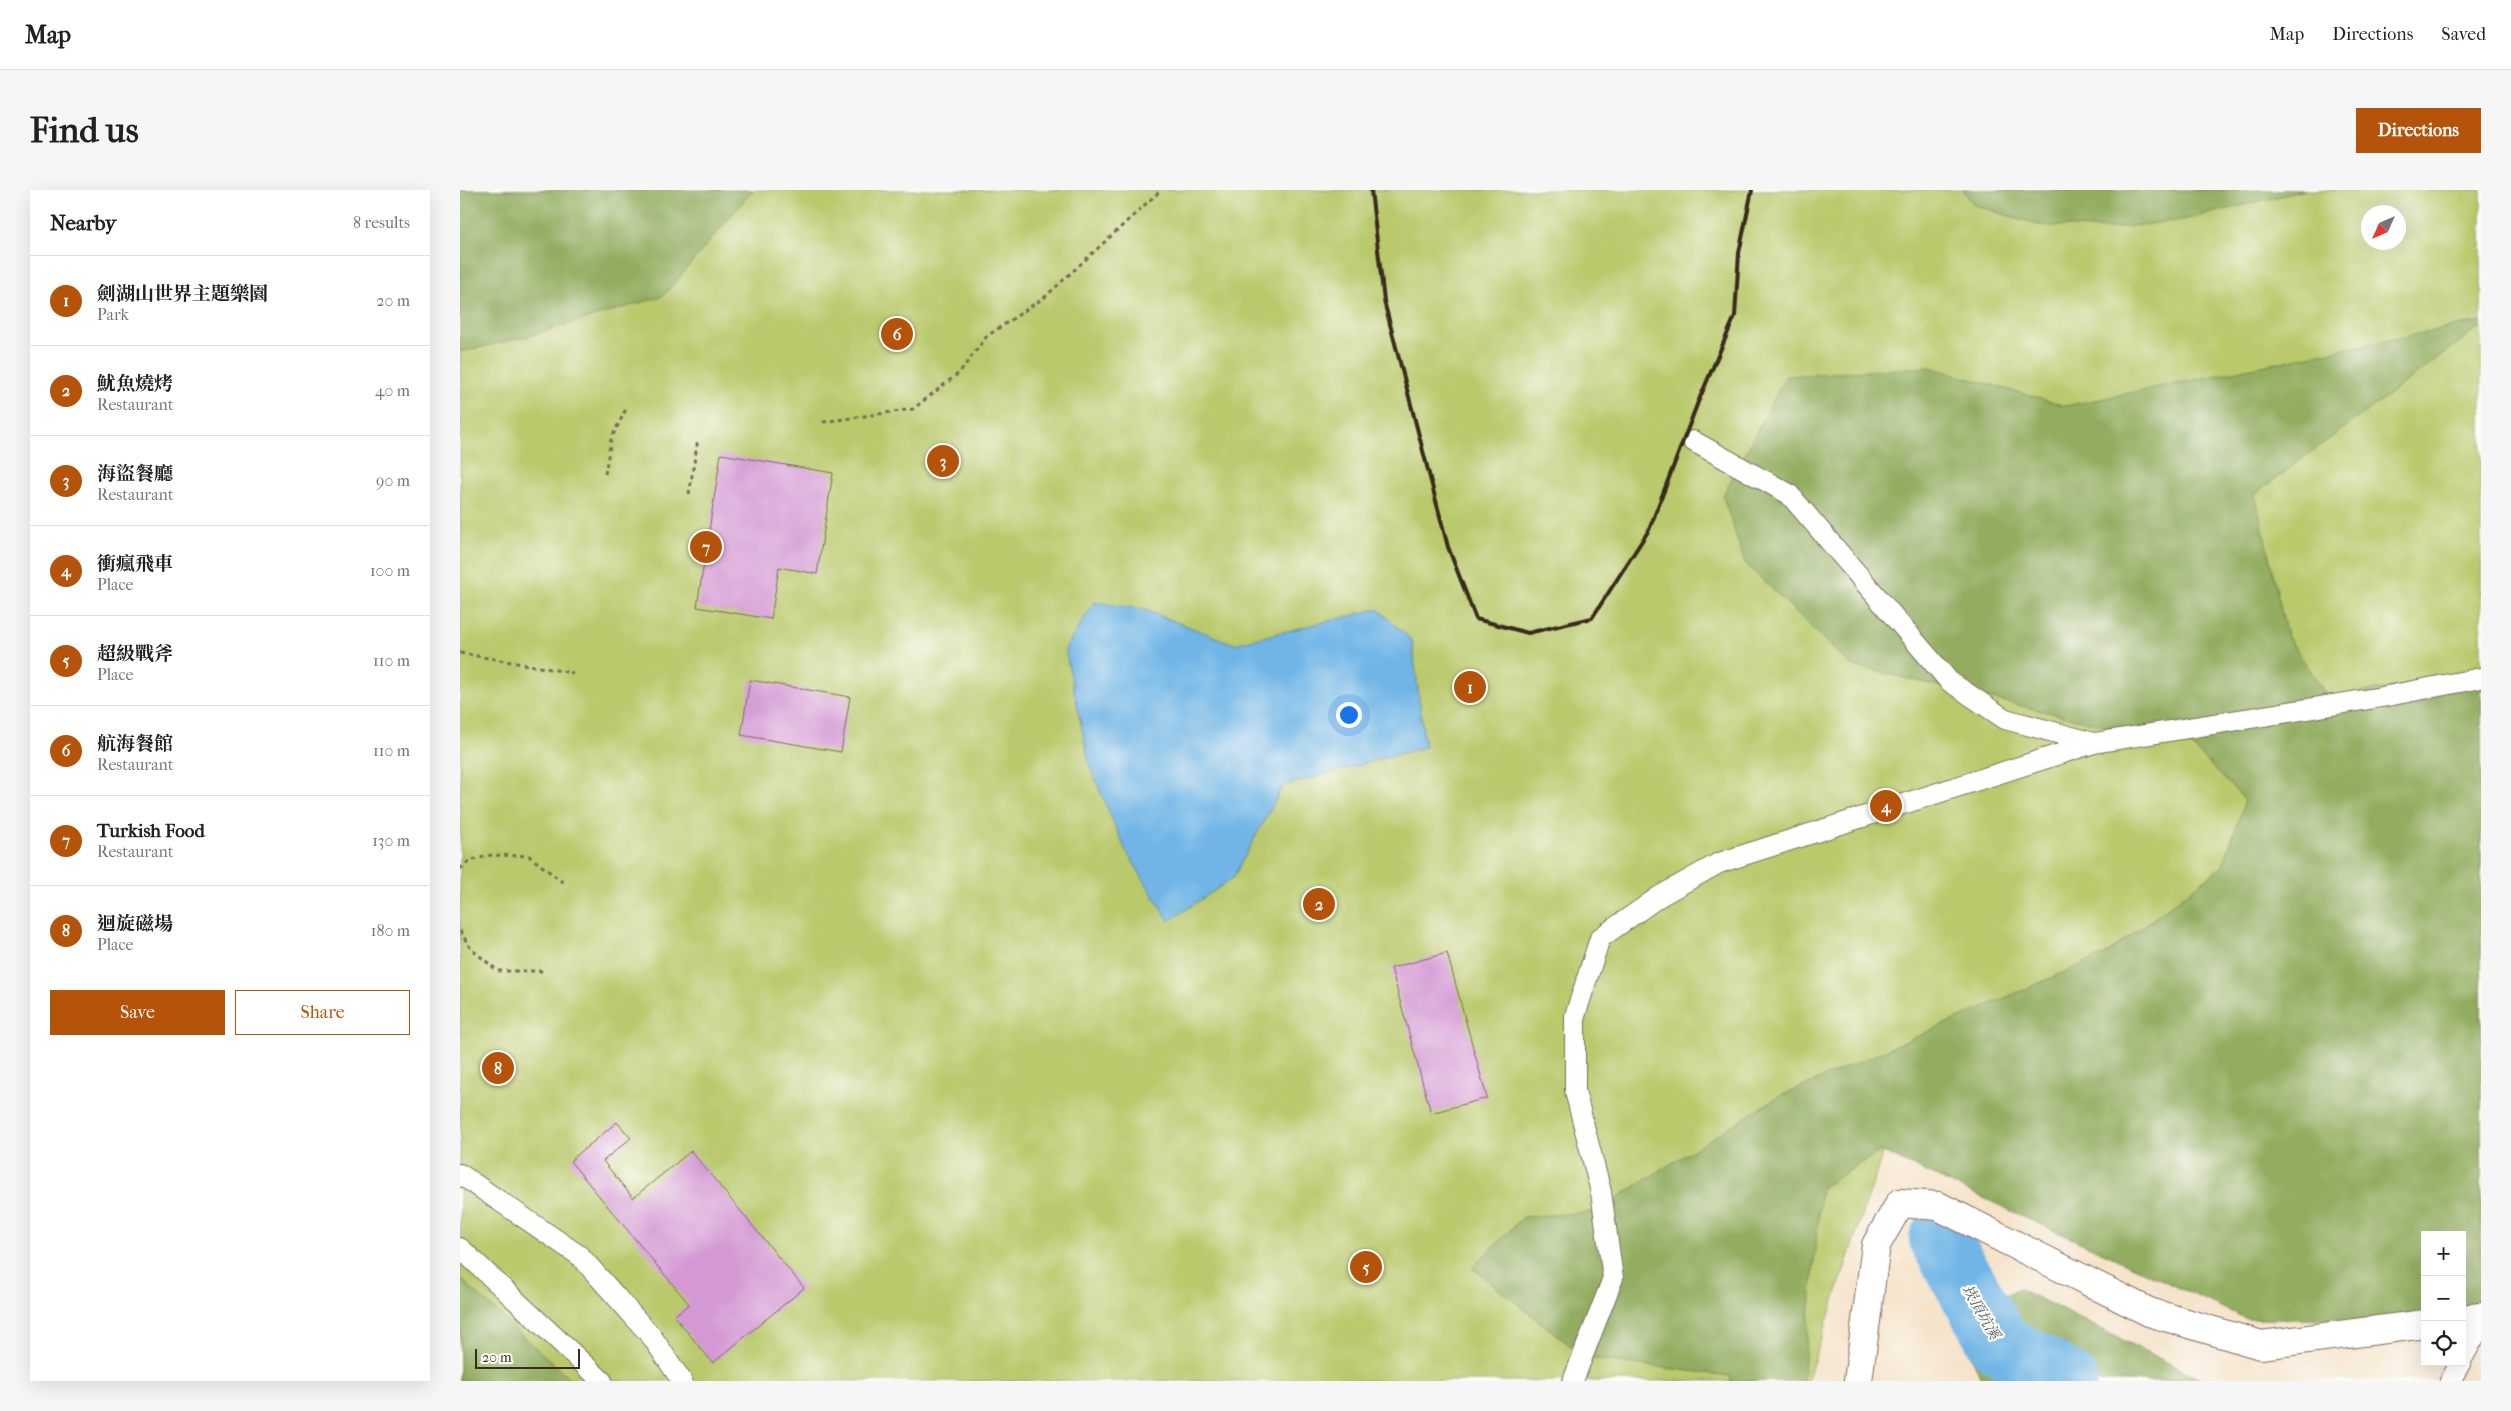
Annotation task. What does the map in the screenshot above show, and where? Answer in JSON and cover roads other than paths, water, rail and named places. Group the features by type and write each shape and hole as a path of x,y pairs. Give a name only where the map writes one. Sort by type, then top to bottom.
{"street":[{"path":"1858,1381 1876,1246 1900,1203 1938,1206 2149,1312 2261,1345 2421,1325"},
{"path":"2466,1319 2481,1317"}],"lane":[{"path":"1693,441 1788,494 1949,681 2006,719 2094,743"},
{"path":"1573,1381 1613,1278 1601,1192 1575,1091 1575,1016 1600,938 1660,896 1719,863 2094,743 2382,697 2481,678"},
{"path":"460,1174 580,1256 652,1337 682,1381"},
{"path":"460,1248 602,1381"},
{"path":"2466,1352 2481,1325"},
{"path":"2450,1381 2458,1366"}],"water":[{"path":"1095,602 1145,610 1234,644 1378,609 1412,641 1425,747 1283,786 1233,878 1169,921 1125,849 1090,767 1065,649"}],"waterway":[{"name":"崁頂坑溪","path":"1940,1239 1999,1343 2067,1381"}],"railway":[{"path":"1371,190 1384,301 1448,547 1476,619 1528,633 1592,618 1649,530 1698,402 1735,316 1739,253 1752,190"}],"place":[{"name":"航海餐館","path":"897,334"},
{"name":"海盜餐廳","path":"943,461"},
{"name":"Turkish Food","path":"706,547"},
{"name":"劍湖山世界主題樂園","path":"1470,687"},
{"name":"衝瘋飛車","path":"1886,806"},
{"name":"魷魚燒烤","path":"1319,904"},
{"name":"迴旋磁場","path":"498,1068"},
{"name":"超級戰斧","path":"1366,1267"}]}
